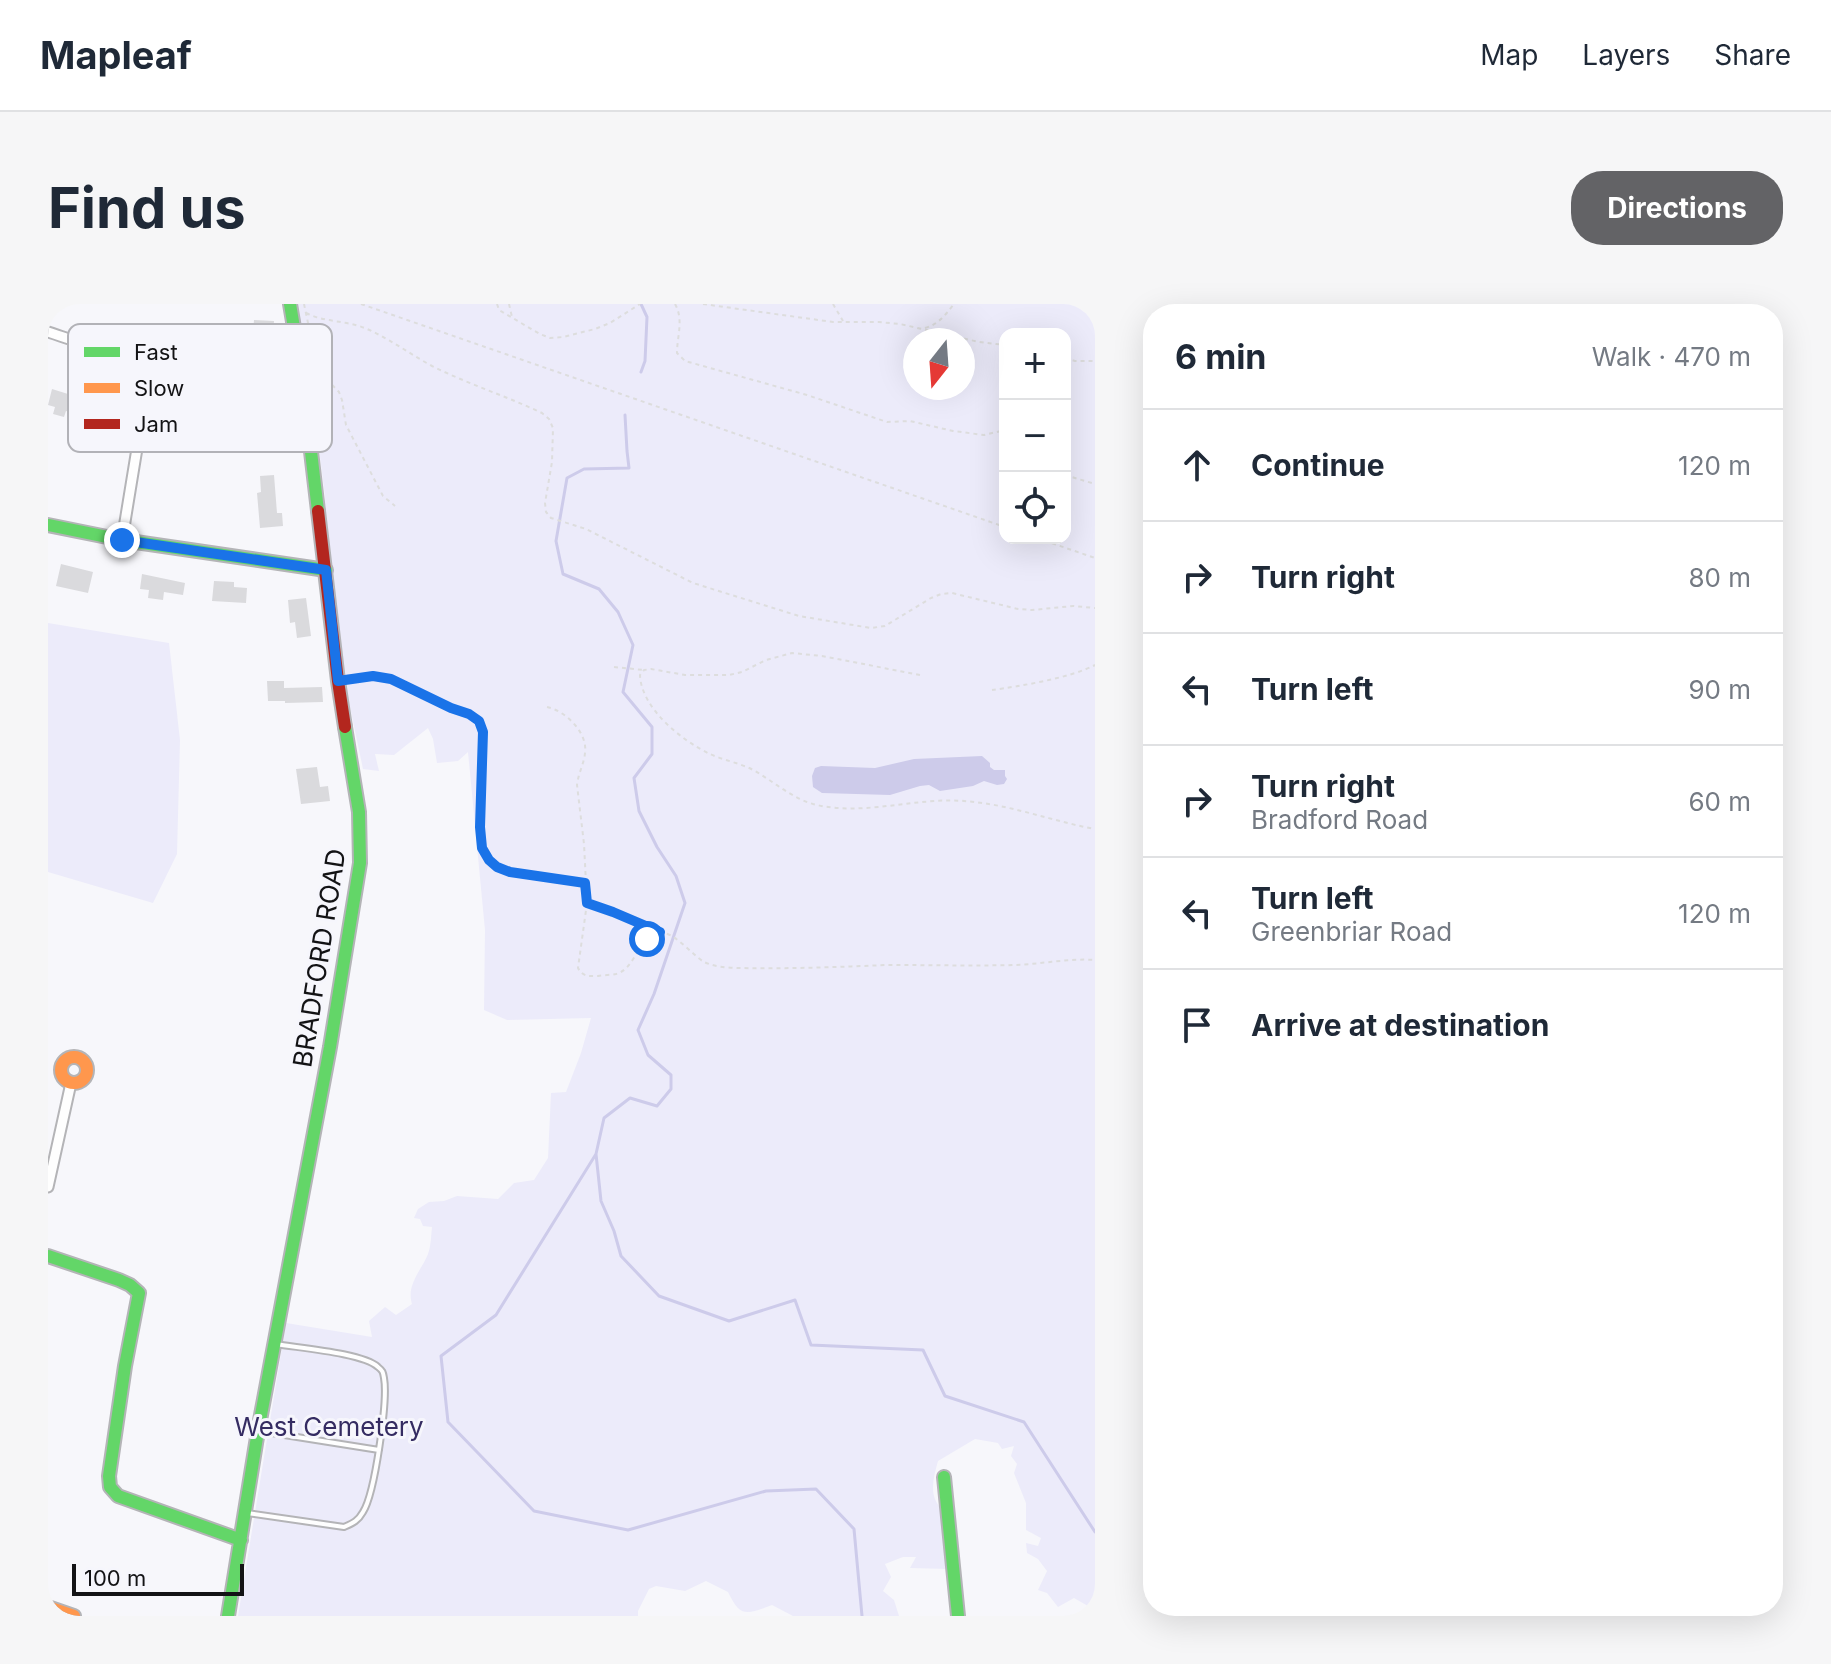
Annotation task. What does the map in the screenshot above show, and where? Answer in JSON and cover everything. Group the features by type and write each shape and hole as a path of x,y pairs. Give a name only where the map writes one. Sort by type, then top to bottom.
{"street":[{"name":"BRADFORD ROAD","path":"290,304 293,324"},
{"path":"48,332 68,339"},
{"path":"122,540 136,452"},
{"name":"BRADFORD ROAD","path":"228,1616 360,863 359,812 338,681 311,452"},
{"path":"48,525 122,540 326,570"},
{"path":"48,1187 71,1083"},
{"path":"48,1256 119,1280 139,1293 109,1476 112,1491 118,1496 241,1540"},
{"path":"944,1477 958,1616"},
{"path":"48,1607 74,1616"}],"lane":[{"path":"245,1513 344,1527 357,1522 369,1497 379,1450 385,1390 384,1373 376,1364 350,1356 274,1344"},
{"path":"258,1431 379,1450"}],"path":[{"path":"304,304 308,324"},
{"path":"361,304 999,525"},
{"path":"497,304 499,310 550,338 610,323 640,304"},
{"path":"509,304 512,318"},
{"path":"675,304 680,320 677,353 685,361 807,395 887,422 910,421 984,435 999,431"},
{"path":"703,304 833,322 879,322 918,328"},
{"path":"833,304 844,322"},
{"path":"925,328 936,324 954,304"},
{"path":"306,313 326,320 356,324 431,365 542,413 553,428 552,462 545,503 546,512 551,518 586,529 693,583 799,616 871,628 885,626 931,598 952,593 1018,609 1095,608"},
{"path":"975,341 999,344"},
{"path":"1071,360 1095,361"},
{"path":"332,385 342,400 346,425 383,496 395,506"},
{"path":"1071,477 1095,484"},
{"path":"1054,544 1095,558"},
{"path":"614,667 714,677 742,672 766,660 792,653 920,675"},
{"path":"992,690 1085,671 1095,665"},
{"path":"644,670 640,675 646,699 679,735 709,753 743,765 814,804 852,808 964,801 1016,809 1095,829"},
{"path":"338,681 373,676 391,679 479,721 483,732 480,827 482,848 489,860 510,872 585,883"},
{"path":"547,707 566,717 585,743 586,752 577,785 587,903 578,968 588,976 618,973 627,968 647,939 660,932"},
{"path":"587,903 669,934 701,960 713,965 741,968 1029,965 1095,960"}],"green space":[{"name":"West Cemetery","path":"297,304 1095,304 1095,1610 1074,1598 1058,1607 1047,1593 1038,1590 1047,1571 1038,1559 1027,1553 1026,1543 1038,1546 1041,1538 1026,1530 1026,1503 1014,1473 1017,1464 1011,1456 1014,1446 1002,1449 998,1443 975,1439 938,1461 935,1474 934,1494 943,1510 949,1569 910,1568 916,1557 903,1557 885,1564 891,1577 883,1591 894,1600 899,1616 793,1616 772,1605 744,1612 736,1606 728,1592 706,1581 685,1591 656,1586 649,1589 638,1616 238,1616 286,1323 372,1337 369,1321 385,1307 396,1315 412,1304 411,1291 428,1254 432,1227 423,1226 420,1219 414,1218 418,1209 429,1202 457,1196 498,1199 514,1183 534,1180 548,1158 551,1093 566,1092 591,1018 507,1020 484,1010 485,930 468,752 458,761 437,763 428,728 394,755 375,754 379,771 363,769 342,669 325,531 325,497 319,452 332,452 332,324 301,324"},
{"path":"48,623 169,643 180,740 177,854 153,903 48,872"}],"water":[{"path":"982,756 994,770 1005,770 1007,779 1004,784 984,781 973,786 940,791 929,785 890,795 822,793 813,787 815,768 821,766 875,768 914,759"}],"building":[{"path":"254,320 274,321 274,324 254,324"},
{"path":"52,389 68,394 68,412 64,417 53,414 55,407 48,405"},
{"path":"274,475 277,513 282,513 283,526 260,528 257,493 261,492 260,476"},
{"path":"61,564 93,572 88,593 56,586"},
{"path":"142,574 185,583 183,595 164,592 163,600 148,598 149,590 140,589"},
{"path":"214,581 234,582 234,587 247,588 246,603 212,601"},
{"path":"306,598 311,636 297,638 295,622 290,623 288,600"},
{"path":"267,681 284,681 284,688 322,687 323,702 268,701"},
{"path":"317,767 320,787 328,786 330,801 301,804 296,769"}],"waterway":[{"path":"641,304 647,317 645,361 641,372"},
{"path":"625,415 629,468 584,469 567,478 556,541 563,574 599,589 618,612 633,645 623,692 652,727 652,754 634,778 639,811 676,876 685,903 654,994 638,1030 648,1055 671,1075 671,1089 657,1106 630,1098 604,1118 596,1154 601,1201 621,1256 659,1296 729,1321 795,1300 811,1345 923,1350 945,1396 1024,1422 1095,1532"},
{"path":"596,1154 496,1315 441,1356 448,1422 534,1511 628,1530 766,1491 816,1489 854,1529 862,1616"}],"traffic: fast":[{"path":"290,304 293,324"},
{"path":"311,452 318,511"},
{"path":"48,525 122,540 326,570"},
{"path":"228,1616 360,863 359,812 345,727"},
{"path":"48,1256 119,1280 139,1293 125,1366 110,1487 118,1496 241,1540"},
{"path":"944,1477 958,1616"}],"traffic: slow":[{"path":"74,1057 83,1061 87,1070 83,1079 74,1083 65,1079 61,1070 65,1061 74,1057"},
{"path":"48,1607 74,1616"}],"traffic: jam":[{"path":"318,511 345,727"}],"route":[{"path":"122,540 326,570 338,681 373,676 391,679 479,721 483,732 480,827 482,848 489,860 510,872 585,883 587,903 660,932 647,939"}]}
